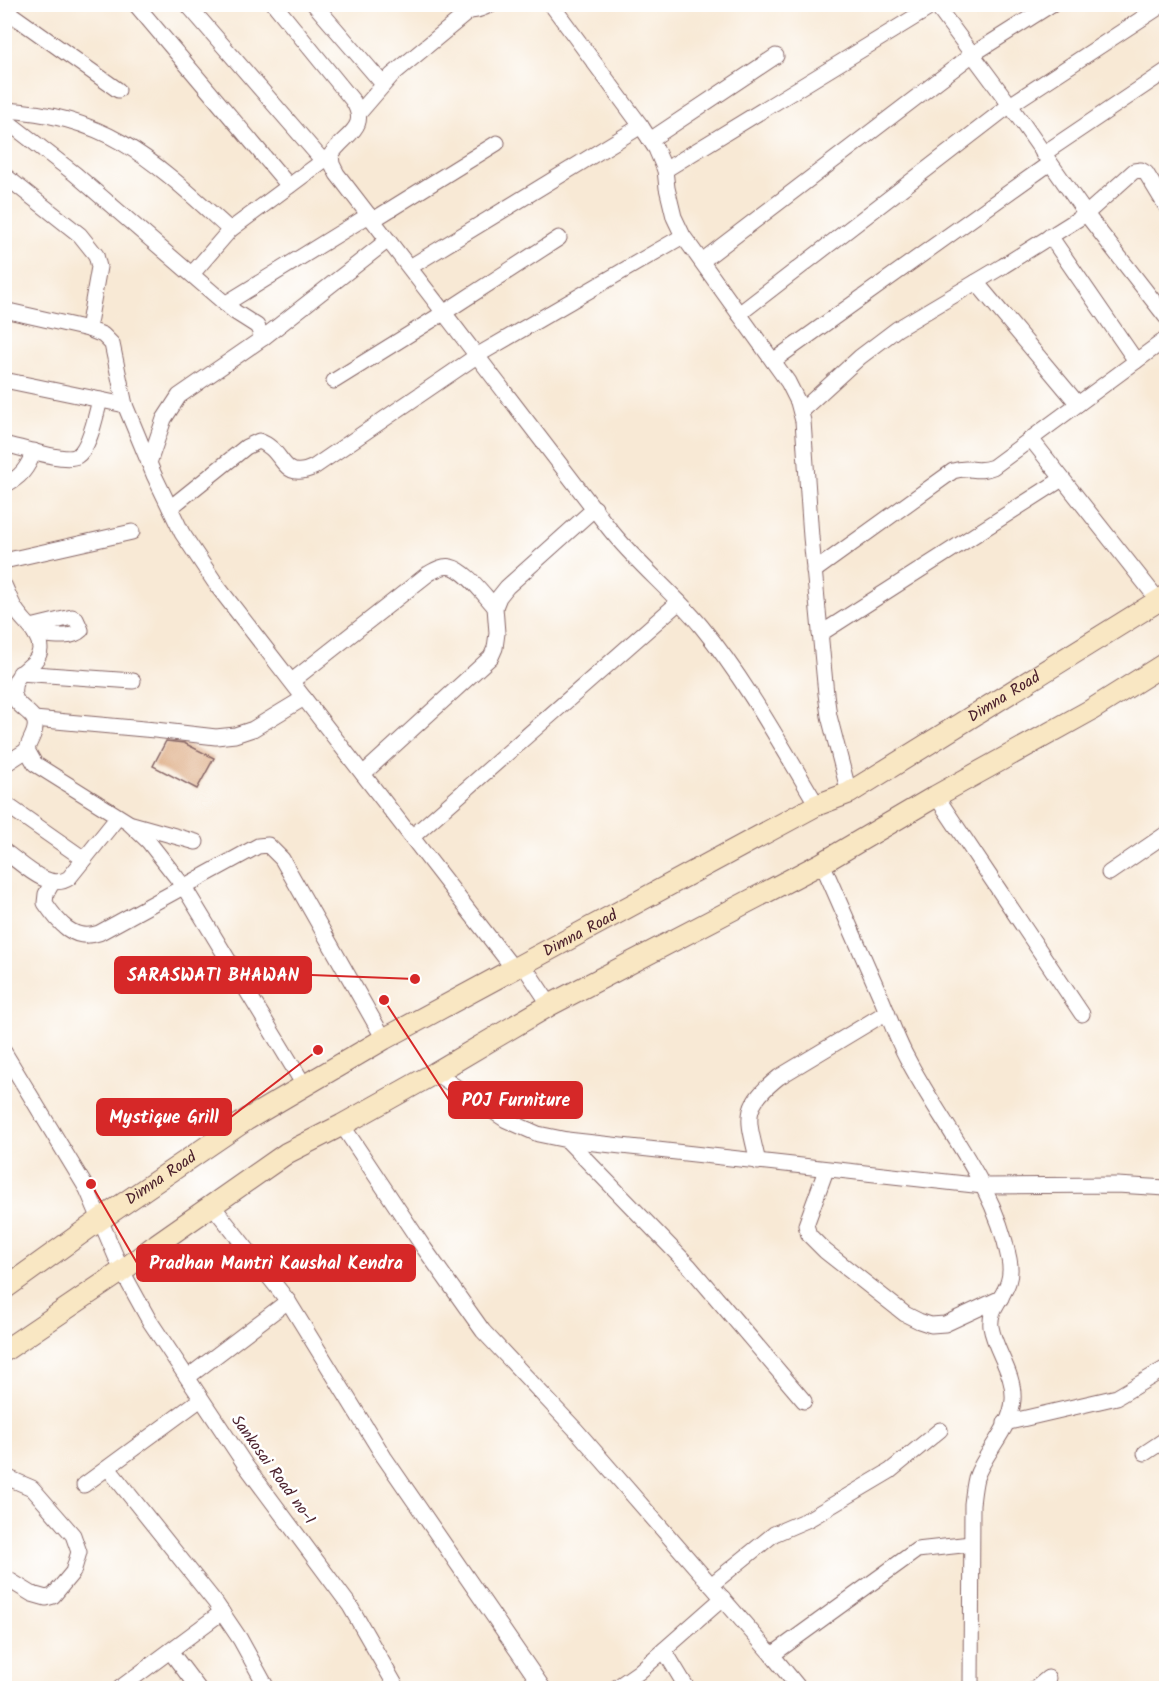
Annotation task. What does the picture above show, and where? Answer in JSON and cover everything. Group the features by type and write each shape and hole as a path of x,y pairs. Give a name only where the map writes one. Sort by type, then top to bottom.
{"street":[{"path":"186,4 332,164 371,218 624,546 702,627 741,680 817,805"},
{"path":"192,274 230,230 327,158 355,129 360,120 360,112 353,101 274,4"},
{"path":"314,4 383,84"},
{"path":"450,4 467,13"},
{"path":"360,112 383,84 467,13 481,10 490,4"},
{"path":"551,4 650,140 665,170 674,217 683,236 788,382 798,402 806,445 814,571 829,716 849,793"},
{"path":"702,261 973,54 1052,4"},
{"path":"739,314 1010,105 1164,4"},
{"path":"136,5 289,186"},
{"path":"665,170 935,5 1010,105 1086,214 1167,317"},
{"path":"4,9 118,90"},
{"path":"650,140 776,56"},
{"path":"773,361 1167,71"},
{"path":"4,110 42,113 97,129 117,138 164,170 230,230"},
{"path":"4,120 75,174 225,304 257,326 263,338"},
{"path":"410,267 641,126"},
{"path":"225,304 497,143"},
{"path":"801,411 897,328 1086,214 1134,171 1141,170 1151,179 1167,206"},
{"path":"4,175 80,235 96,255 99,267 88,329"},
{"path":"170,508 246,447 259,441 268,444 293,471 302,473 314,467 478,355 683,236"},
{"path":"1050,236 1136,361"},
{"path":"334,381 559,238"},
{"path":"149,463 164,419 178,396 263,338 388,240"},
{"path":"976,282 1078,404"},
{"path":"4,310 88,329 103,335 112,344 125,405 182,533 219,587 412,837 550,1005"},
{"path":"814,571 953,471 962,467 982,471 993,467 1167,339"},
{"path":"4,380 125,405"},
{"path":"4,444 65,458 77,456 85,448 90,437 100,400"},
{"path":"1031,439 1163,598"},
{"path":"4,485 22,474 29,465 34,451"},
{"path":"820,634 1062,479"},
{"path":"363,774 491,657 497,633 495,607 499,597 507,587 595,508"},
{"path":"4,561 132,532"},
{"path":"292,681 428,574 439,568 450,566 460,571 495,607"},
{"path":"4,585 8,605 33,630 40,648 39,655 20,673 15,683 11,702 29,712 36,727 27,750 4,765"},
{"name":"Dimna Road","path":"4,1289 101,1219 246,1120 304,1085 384,1039 817,805 849,793 1163,598"},
{"path":"412,837 679,602"},
{"path":"4,1351 122,1271 286,1153 342,1125 435,1073 550,1005 822,863 936,796 1091,710 1167,663"},
{"path":"20,673 133,681"},
{"path":"34,719 216,737 235,735 253,729 304,698"},
{"path":"27,750 35,764 124,820 148,841 184,887 304,1085"},
{"path":"936,796 1082,1014"},
{"path":"4,803 84,859"},
{"path":"124,820 196,842"},
{"path":"4,851 52,883 62,883 124,820"},
{"path":"1109,873 1167,834"},
{"path":"52,883 46,894 45,903 64,926 87,937 99,933 258,846 268,845 282,859 384,1039"},
{"path":"822,863 906,1056 983,1186 997,1216 1009,1258 1011,1272 1009,1285 991,1313 991,1323 1013,1396 1005,1423 976,1477 972,1504 971,1689"},
{"path":"758,1162 749,1114 755,1101 766,1088 779,1077 887,1012"},
{"name":"Sankosai Road no-1","path":"4,1052 87,1189 122,1271 149,1320 246,1466 350,1606 397,1689"},
{"path":"435,1073 506,1120 538,1134 567,1140 983,1186 1117,1185 1167,1188"},
{"path":"342,1125 424,1248 483,1331 576,1430 799,1689"},
{"path":"567,1140 690,1267 804,1401"},
{"path":"826,1170 806,1225 809,1235 825,1251 905,1314 931,1325 945,1324 1001,1298"},
{"path":"212,1205 288,1301 384,1457 543,1689"},
{"path":"188,1377 288,1301"},
{"path":"1005,1423 1117,1397 1167,1368"},
{"path":"84,1485 201,1399"},
{"path":"711,1585 774,1534 809,1519 882,1475 940,1430"},
{"path":"1145,1453 1167,1439"},
{"path":"108,1468 222,1612 240,1639 267,1689"},
{"path":"4,1476 32,1488 73,1535 79,1552 73,1572 53,1596 46,1598 32,1594 4,1577"},
{"path":"772,1655 917,1550 970,1544"},
{"path":"616,1689 639,1672 723,1598"},
{"path":"120,1689 222,1612"},
{"path":"664,1650 687,1689"},
{"path":"170,1651 198,1689"}],"building":[{"path":"166,741 184,743 214,758 197,789 153,766"}],"place":[{"name":"SARASWATI BHAWAN","path":"415,979"},
{"name":"POJ Furniture","path":"384,1000"},
{"name":"Mystique Grill","path":"318,1050"},
{"name":"Pradhan Mantri Kaushal Kendra","path":"91,1184"}]}
